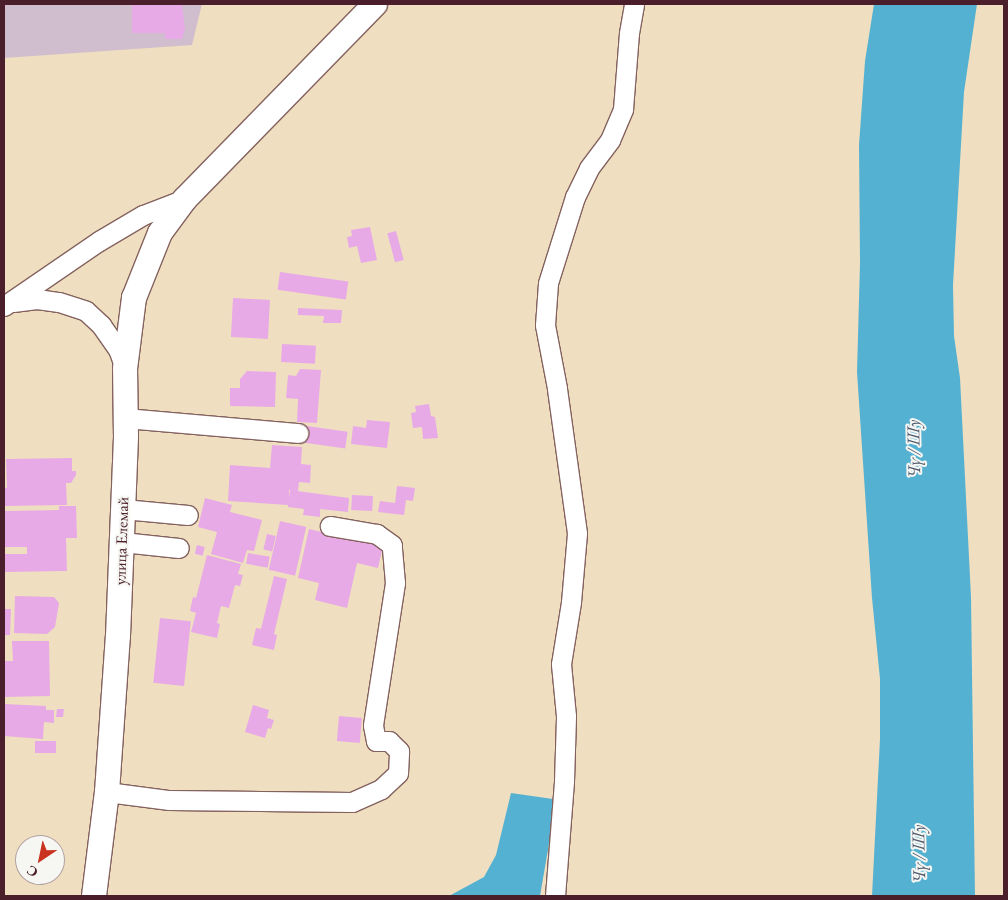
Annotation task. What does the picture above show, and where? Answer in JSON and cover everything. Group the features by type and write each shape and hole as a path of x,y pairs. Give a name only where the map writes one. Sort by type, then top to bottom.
{"street":[{"name":"улица Елемай","path":"94,896 107,792 118,636 126,418 125,369 134,298 160,233 185,198 375,4"},
{"path":"555,896 564,781 566,716 561,664 571,602 577,533 557,388 545,325 548,283 575,197 589,168 610,140 623,110 628,33 634,4"},
{"path":"6,304 99,241 143,215 185,198"},
{"path":"6,304 36,299 59,302 86,311 102,325 118,349 125,369"},
{"path":"126,418 298,433"},
{"path":"123,509 188,514"},
{"path":"107,792 169,800 352,802 381,789 398,773 399,751 389,742 376,741 373,725 395,582 392,545 377,534 330,526"},
{"path":"122,542 179,548"}],"shaded area":[{"path":"4,4 202,4 192,45 4,58"}],"water":[{"name":"Чү / Шу","path":"874,4 977,4 964,92 953,285 954,336 960,378 971,597 975,896 872,896 880,739 880,679 872,598 857,372 860,263 859,145 865,61"},
{"path":"511,793 553,799 555,809 540,896 449,896 484,877 496,855"}],"building":[{"path":"132,4 182,4 185,29 182,39 165,39 165,33 132,33"},
{"path":"370,227 377,260 361,263 357,246 349,248 347,237 352,236 351,230"},
{"path":"396,231 404,260 395,262 387,233"},
{"path":"280,272 348,282 346,299 277,290"},
{"path":"233,298 270,300 268,339 231,337"},
{"path":"298,308 342,310 341,323 323,323 324,316 298,315"},
{"path":"282,344 316,346 315,364 281,362"},
{"path":"300,369 321,370 317,423 297,422 298,399 286,398 288,375 296,376"},
{"path":"247,371 276,372 275,407 230,406 230,388 240,388 240,379"},
{"path":"429,404 431,416 435,417 438,438 423,439 422,427 413,428 411,413 416,412 415,406"},
{"path":"367,420 390,422 387,448 351,444 353,426 366,428"},
{"path":"307,426 348,432 345,449 305,443"},
{"path":"272,445 302,447 301,464 311,465 310,483 299,482 298,491 295,491 349,498 348,512 320,509 320,517 303,515 304,509 288,507 288,505 228,501 230,465 270,468"},
{"path":"72,458 72,471 76,471 76,475 71,483 66,483 67,505 4,506 4,488 7,488 6,459"},
{"path":"397,486 415,488 413,501 406,500 404,515 378,512 380,501 395,503"},
{"path":"352,495 373,496 372,511 351,510"},
{"path":"205,498 232,505 230,512 262,520 254,551 247,550 243,563 211,554 217,532 198,527"},
{"path":"59,506 76,506 77,538 66,538 67,571 4,572 4,554 27,554 27,547 4,547 4,511 59,510"},
{"path":"280,521 306,527 295,576 269,570"},
{"path":"309,529 383,546 378,568 357,563 347,608 315,600 319,583 298,578"},
{"path":"267,534 276,536 272,552 263,550"},
{"path":"197,545 205,547 203,556 195,554"},
{"path":"248,553 270,557 268,568 246,564"},
{"path":"207,555 241,564 238,574 243,575 240,586 235,585 229,608 221,606 217,623 220,624 217,638 191,632 196,613 190,611 193,597 196,598"},
{"path":"274,576 287,579 274,634 277,635 274,650 252,645 256,628 261,629"},
{"path":"15,596 54,597 59,603 55,627 47,634 14,633"},
{"path":"4,609 11,609 10,635 4,635"},
{"path":"160,618 191,621 184,686 153,683"},
{"path":"12,641 49,641 50,696 4,697 4,661 13,661"},
{"path":"4,704 46,706 46,710 54,710 54,723 44,722 43,739 4,736"},
{"path":"253,705 269,710 267,718 274,720 271,729 268,728 265,738 245,732"},
{"path":"57,709 64,709 63,717 56,717"},
{"path":"339,716 362,718 360,743 337,741"},
{"path":"35,741 56,741 56,753 35,753"}]}
